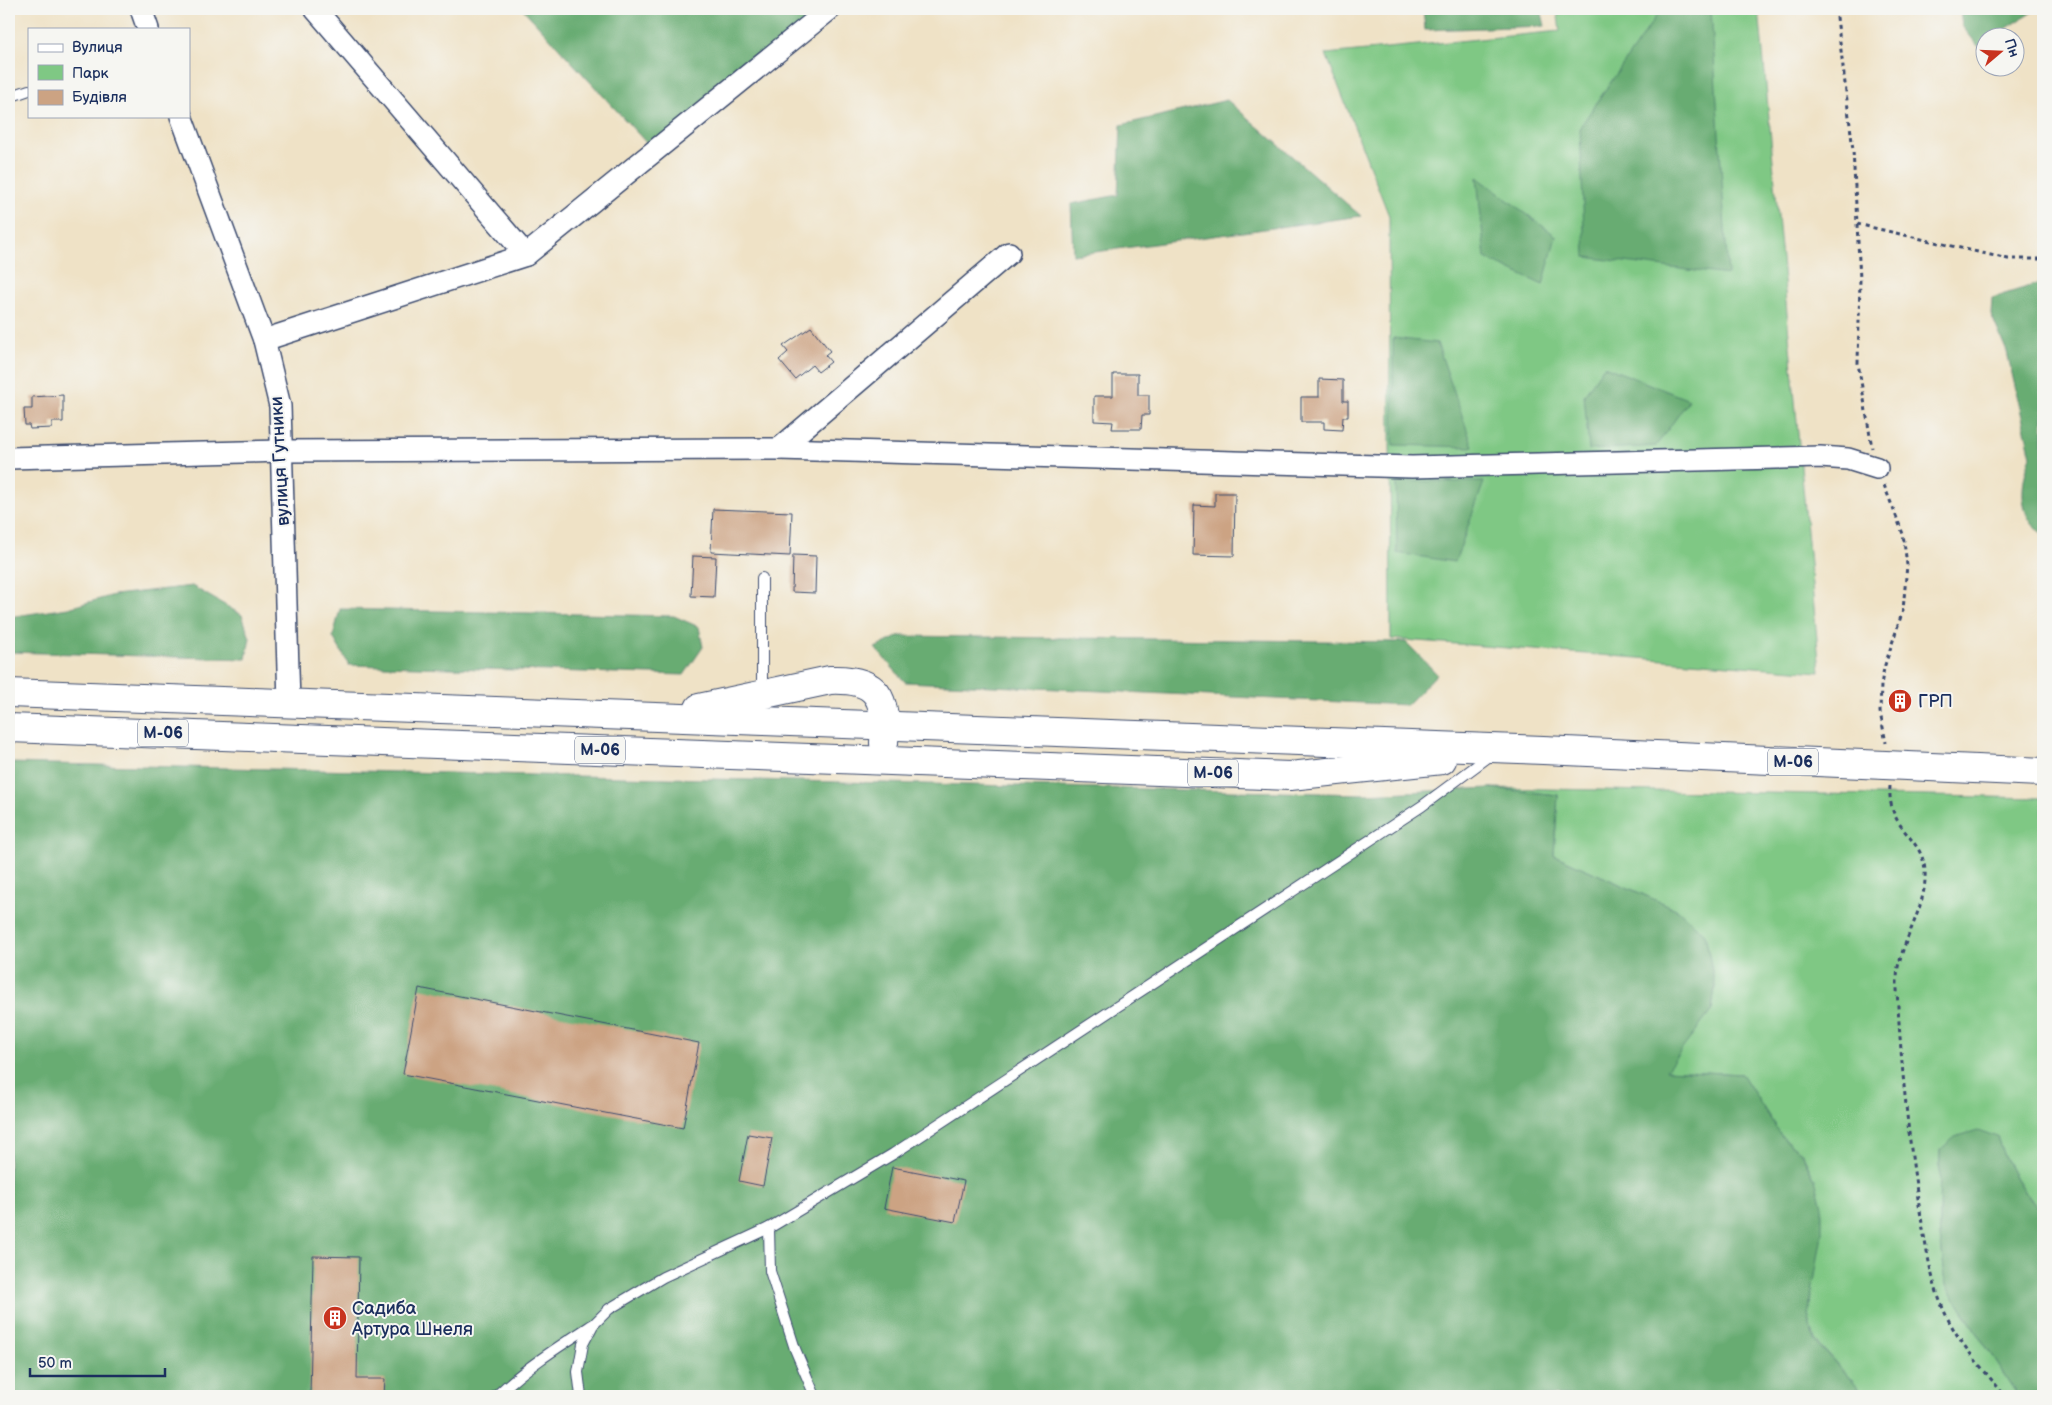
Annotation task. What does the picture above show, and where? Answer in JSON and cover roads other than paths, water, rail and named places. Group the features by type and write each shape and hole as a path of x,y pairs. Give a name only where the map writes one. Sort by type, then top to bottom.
{"highway":[{"path":"662,716 830,680 848,679 864,682 874,689 883,704 885,726 882,762"},
{"name":"М-06","path":"9,693 1543,750 1891,767 2043,772"},
{"name":"М-06","path":"9,728 1290,776 1543,750"}],"street":[{"path":"141,9 148,28"},
{"path":"315,9 526,255"},
{"path":"264,340 526,255 830,9"},
{"name":"вулиця Гутники","path":"182,118 264,340 280,406 289,702"},
{"path":"779,449 1009,253"},
{"path":"9,458 282,451 779,449 1412,467 1820,457 1848,459 1877,468"}],"lane":[{"path":"9,97 28,90"},
{"path":"762,578 762,694"},
{"path":"496,1396 513,1380 550,1352 593,1325 609,1309 663,1277 769,1228 910,1143 1414,812 1491,755"},
{"path":"769,1228 770,1271 795,1350 815,1396"},
{"path":"581,1396 578,1372 583,1344 593,1325"}],"place":[{"name":"ГРП","path":"1900,701"},
{"name":"Садиба Артура Шнеля","path":"335,1318"}]}
